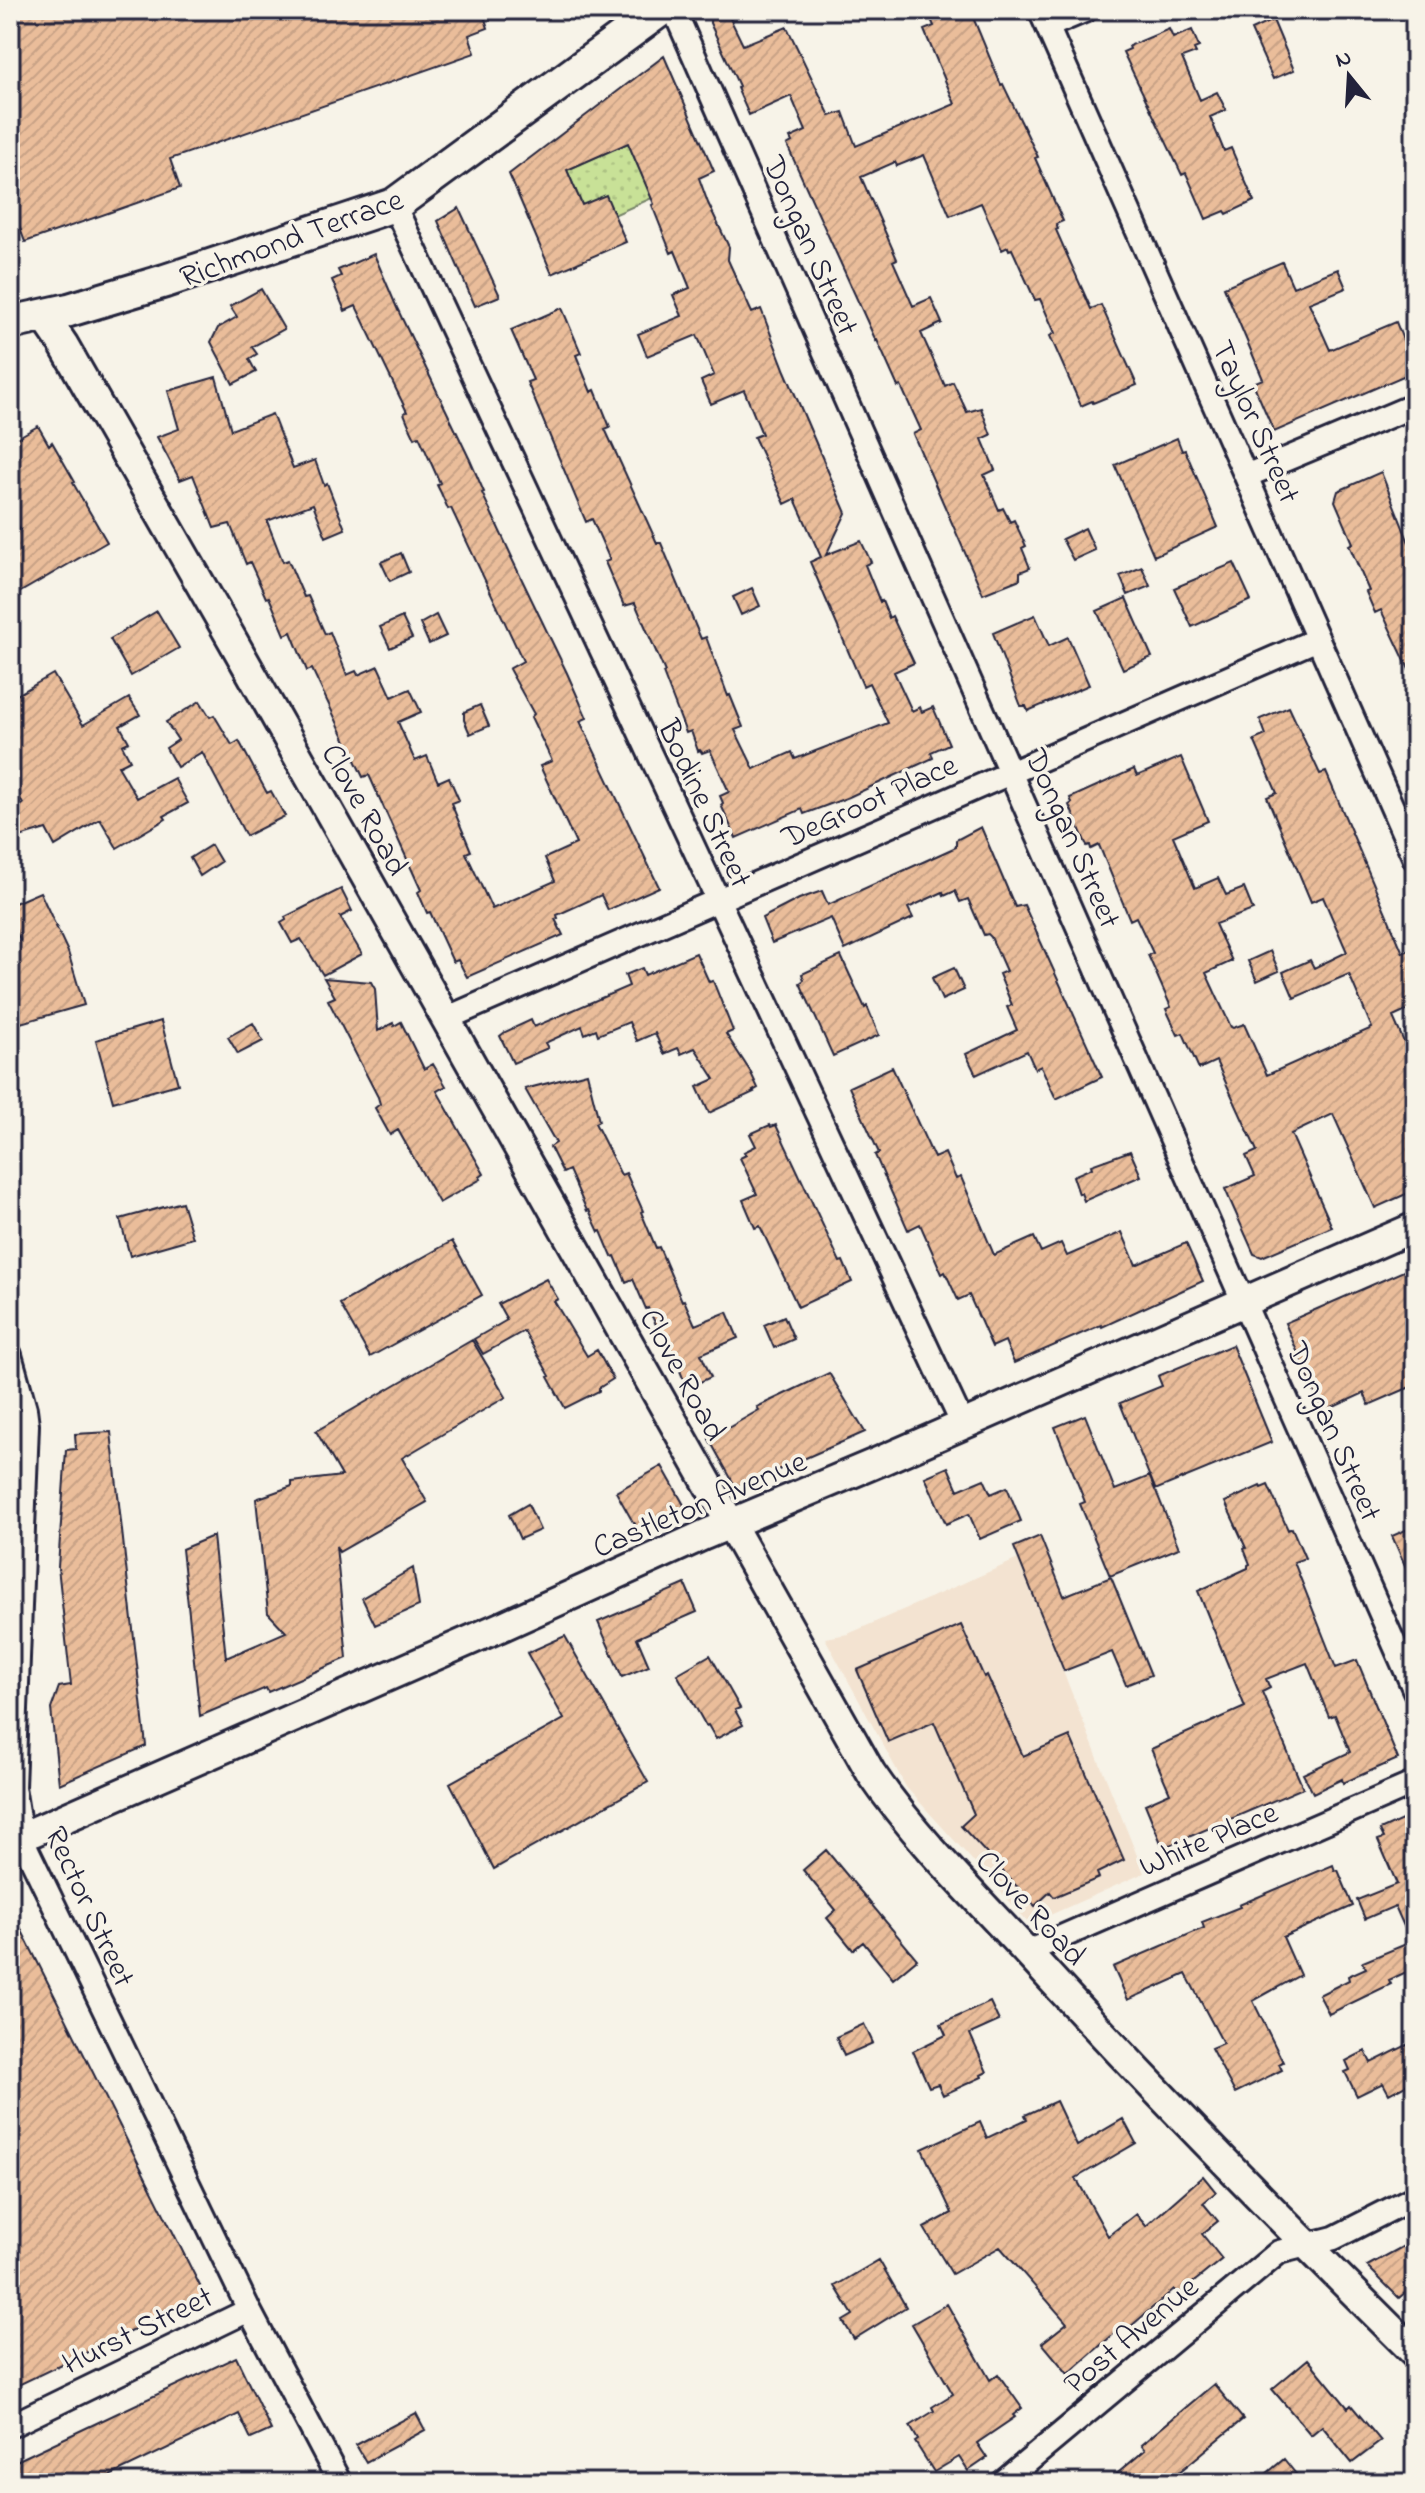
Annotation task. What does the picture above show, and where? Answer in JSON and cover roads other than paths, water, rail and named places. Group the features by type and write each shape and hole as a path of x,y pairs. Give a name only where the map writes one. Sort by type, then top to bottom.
{"main road":[{"name":"Richmond Terrace","path":"10,323 165,281 394,205 660,10"}],"street":[{"name":"Dongan Street","path":"674,10 1415,1691"},
{"path":"1044,18 1086,10"},
{"name":"Taylor Street","path":"1044,18 1415,859"},
{"name":"Bodine Street","path":"394,205 963,1425"},
{"name":"Clove Road","path":"44,316 192,569 862,1759 911,1825 1105,2038 1415,2353"},
{"path":"1246,476 1415,405"},
{"name":"DeGroot Place","path":"445,1019 1318,639"},
{"name":"Castleton Avenue","path":"16,1839 1415,1227"},
{"name":"Rector Street","path":"10,1355 27,1425 13,1787 16,1839 249,2310 340,2483"},
{"name":"White Place","path":"1027,1952 1415,1783"},
{"name":"Post Avenue","path":"1002,2483 1279,2252 1334,2238 1415,2197"},
{"name":"Hurst Street","path":"10,2426 249,2310"}]}
